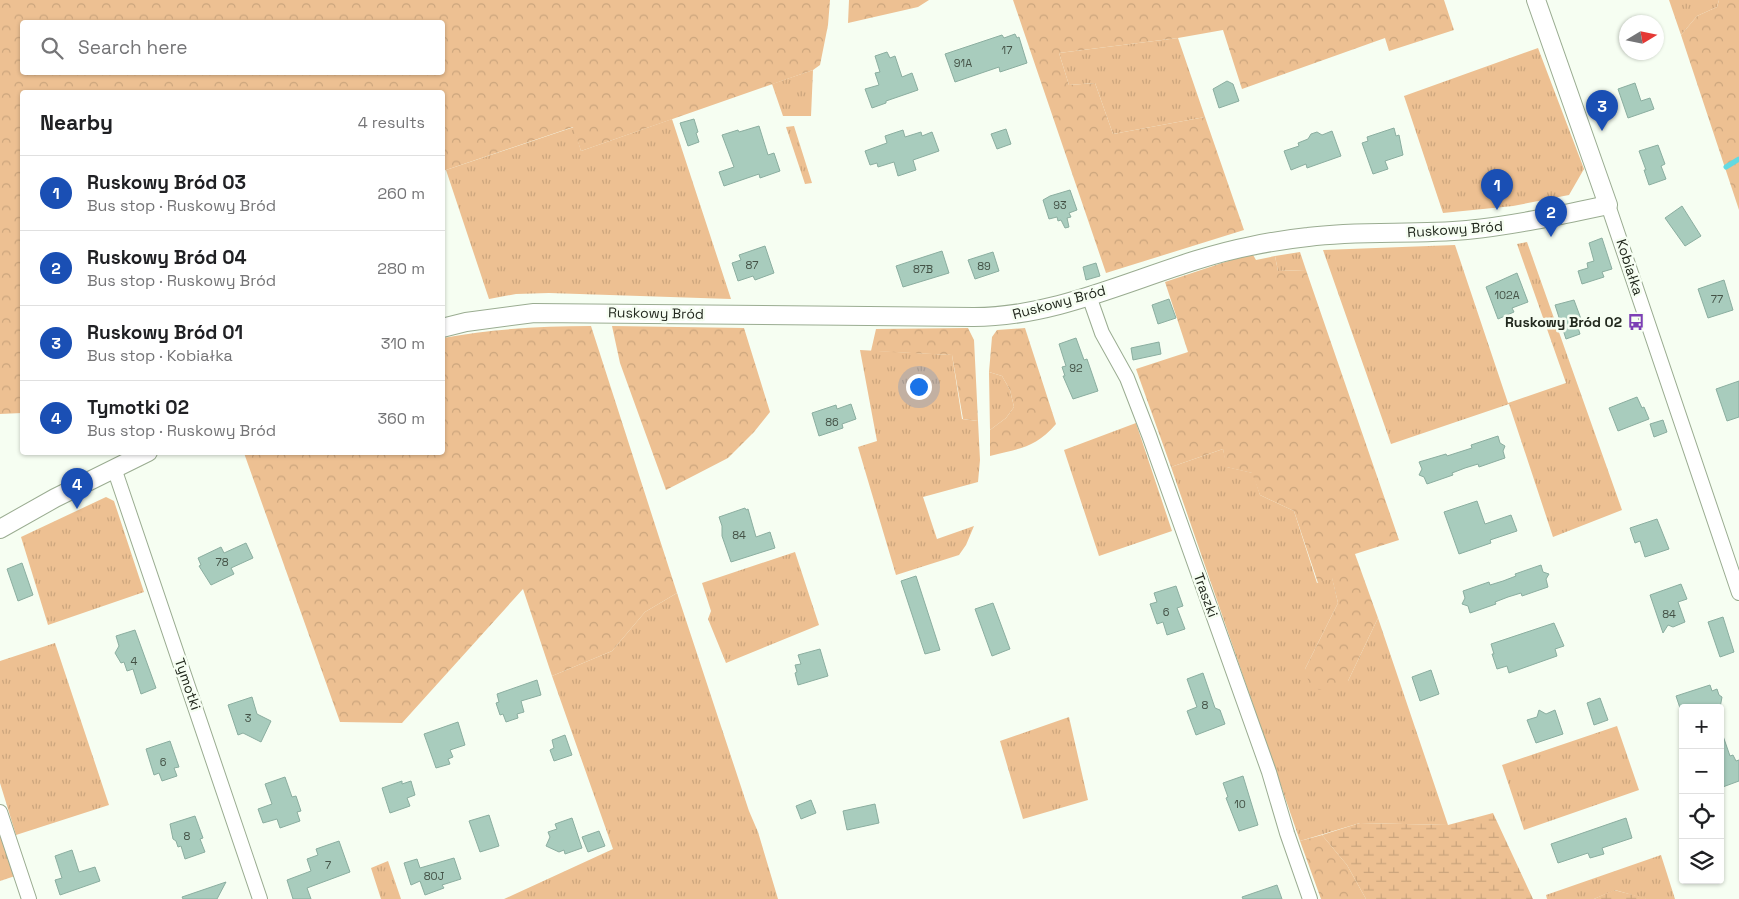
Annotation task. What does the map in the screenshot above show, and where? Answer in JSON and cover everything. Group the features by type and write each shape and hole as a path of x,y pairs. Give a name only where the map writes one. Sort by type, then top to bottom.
{"street":[{"name":"Kobiałka","path":"1536,0 1608,205 1739,592"},
{"name":"Ruskowy Bród","path":"445,327 466,322 534,313 995,317 1030,312 1088,296 1209,256 1249,246 1309,236 1441,231 1498,226 1530,222 1608,205"},
{"name":"Traszki","path":"1088,296 1102,333 1128,378 1269,772 1287,833 1310,899"},
{"path":"0,529 142,455"},
{"name":"Tymotki","path":"114,468 260,899"},
{"path":"0,812 29,899"}],"green space":[{"path":"0,0 830,0 828,25 820,65 813,70 581,151 573,127 445,170 445,90 20,90 20,413 0,414"},
{"path":"849,0 929,0 918,7 848,23"},
{"path":"1013,0 1444,0 1454,30 1389,51 1385,38 1242,89 1223,30 1178,38 1059,53 1069,85 1095,83 1113,134 1205,117 1244,230 1106,273"},
{"path":"1669,0 1719,0 1717,7 1697,16 1681,35"},
{"path":"1719,0 1739,0 1739,210 1681,35 1697,16 1717,7"},
{"path":"1178,38 1205,117 1113,134 1095,83 1069,85 1059,53"},
{"path":"1538,48 1584,169 1569,195 1513,206 1443,213 1404,96"},
{"path":"813,70 811,116 783,116 772,84"},
{"path":"672,119 731,299 549,293 516,294 489,299 446,170 574,127 581,151"},
{"path":"794,126 812,183 805,184 786,127"},
{"path":"1527,242 1622,510 1553,537 1509,404 1391,444 1323,250 1455,245 1508,403 1566,383 1517,244"},
{"path":"1300,252 1306,270 1278,271 1275,256"},
{"path":"1252,253 1256,260 1275,256 1278,271 1306,270 1399,540 1355,554 1378,618 1348,681 1333,688 1319,690 1309,683 1305,669 1338,603 1332,578 1318,583 1294,511 1260,495 1252,473 1226,467 1223,449 1171,467 1136,369 1188,352 1165,282"},
{"path":"591,326 677,593 645,612 612,651 552,676 523,589 402,723 340,722 245,455 445,455 445,338 480,332"},
{"path":"612,326 744,328 770,412 754,432 728,458 666,490 620,363"},
{"path":"968,328 974,340 978,421 963,419 952,355 871,351 876,329"},
{"path":"1025,328 1056,424 1033,443 990,456 990,430 1006,418 1014,407 1010,390 1002,376 989,372 992,337 997,330"},
{"path":"860,350 952,355 962,419 978,421 980,460 978,482 923,497 937,539 974,526 966,545 959,555 896,575 858,447 877,441"},
{"path":"989,372 1002,376 1010,390 1014,407 1006,418 990,430"},
{"path":"1136,423 1172,531 1099,556 1064,450"},
{"path":"1223,449 1227,467 1253,473 1260,495 1294,511 1317,583 1332,577 1338,603 1305,669 1348,681 1378,618 1448,825 1360,823 1300,841 1171,467"},
{"path":"106,497 114,501 144,592 48,625 21,537"},
{"path":"795,552 819,625 726,663 708,619 711,611 702,583"},
{"path":"677,593 749,811 758,832 778,899 504,899 613,849 552,676 612,651 645,612"},
{"path":"55,643 109,805 16,835 0,783 0,661"},
{"path":"1069,717 1088,800 1023,819 1000,741"},
{"path":"1617,726 1639,790 1524,830 1502,765"},
{"path":"1493,813 1533,899 1366,899 1347,865 1322,835 1360,823 1448,825"},
{"path":"0,835 15,876 0,881"},
{"path":"1322,835 1347,865 1366,899 1321,899 1300,841"},
{"path":"1661,855 1675,899 1646,899 1615,890 1594,899 1547,899 1546,895"},
{"path":"388,861 401,899 381,899 371,868"},
{"path":"1614,890 1645,898 1646,899 1594,899"}],"building":[{"path":"1015,34 1017,38 1019,37 1027,63 1000,72 999,67 955,82 945,54 1002,35 1004,38"},
{"path":"887,52 890,58 895,56 902,77 912,73 918,90 872,108 865,89 879,85 875,73 880,72 875,56"},
{"path":"1227,81 1233,84 1239,101 1219,108 1213,89"},
{"path":"1635,83 1641,101 1650,98 1654,109 1628,118 1618,89"},
{"path":"694,119 699,142 688,146 680,123"},
{"path":"759,126 768,155 774,153 780,171 760,178 759,174 724,186 719,172 734,167 722,135"},
{"path":"1394,128 1396,136 1399,135 1403,155 1385,161 1388,169 1373,174 1362,143 1368,141 1367,137"},
{"path":"1006,129 1011,144 997,149 991,134"},
{"path":"903,130 905,137 921,132 922,136 932,132 939,151 913,160 916,170 898,176 894,162 878,167 877,163 870,165 865,151 887,143 885,136"},
{"path":"1332,131 1341,156 1307,168 1306,164 1291,170 1284,151 1299,146 1298,143 1308,139 1311,134 1317,132 1322,135"},
{"path":"1658,145 1665,164 1661,166 1666,179 1649,185 1639,151"},
{"path":"1070,190 1077,210 1069,213 1071,217 1067,218 1069,227 1065,228 1061,220 1058,221 1057,217 1049,219 1043,200"},
{"path":"1682,206 1701,236 1685,246 1665,218"},
{"path":"1602,238 1612,269 1602,272 1604,277 1582,284 1578,271 1588,268 1587,263 1594,261 1589,243"},
{"path":"765,246 774,273 755,280 753,276 738,281 732,263 741,260 739,255"},
{"path":"942,251 949,273 903,287 896,266"},
{"path":"993,252 999,271 975,279 968,260"},
{"path":"1096,263 1100,276 1086,280 1083,267"},
{"path":"1517,273 1528,302 1512,308 1514,312 1498,319 1486,287"},
{"path":"1724,280 1733,310 1708,318 1698,289"},
{"path":"1169,299 1176,318 1158,324 1152,305"},
{"path":"1574,300 1581,319 1576,321 1580,334 1566,339 1555,305"},
{"path":"1076,338 1084,360 1087,359 1098,391 1073,399 1063,376 1065,376 1062,367 1066,366 1059,344"},
{"path":"1159,342 1161,354 1133,360 1131,348"},
{"path":"1739,381 1739,417 1727,421 1716,389"},
{"path":"1637,397 1649,419 1618,431 1609,408"},
{"path":"851,404 856,419 842,424 843,428 819,436 812,413 836,405 837,409"},
{"path":"1663,420 1667,432 1654,437 1650,424"},
{"path":"1498,436 1500,443 1505,446 1503,451 1505,458 1479,467 1478,464 1465,468 1452,473 1453,475 1427,484 1424,477 1419,475 1422,469 1419,462 1472,448 1471,445"},
{"path":"1477,501 1485,524 1511,515 1517,531 1490,540 1491,543 1459,554 1444,512"},
{"path":"745,508 746,510 748,509 756,537 770,532 775,548 731,562 722,536 722,526 719,517"},
{"path":"1657,519 1669,549 1645,557 1640,541 1635,543 1630,528"},
{"path":"246,543 253,558 231,568 234,574 211,585 199,566 201,565 198,558 221,547 224,553"},
{"path":"22,563 33,595 18,601 7,569"},
{"path":"1541,565 1543,572 1549,574 1546,579 1548,587 1522,596 1521,593 1508,597 1495,602 1496,604 1470,613 1468,606 1462,604 1465,598 1463,591 1489,582 1490,585 1503,581 1516,576 1515,574"},
{"path":"916,576 940,650 925,654 901,581"},
{"path":"1681,584 1687,599 1678,602 1685,622 1673,627 1668,625 1663,633 1650,595"},
{"path":"1176,586 1183,606 1177,608 1185,629 1167,635 1163,622 1157,624 1150,604 1157,602 1154,593"},
{"path":"993,603 1010,649 992,656 975,609"},
{"path":"1723,617 1734,652 1720,657 1708,622"},
{"path":"1554,623 1564,646 1555,649 1557,656 1509,673 1507,666 1497,669 1491,644"},
{"path":"135,630 156,688 141,694 133,669 127,671 124,662 121,663 115,653 119,646 116,636"},
{"path":"820,649 828,676 798,685 795,665 801,664 798,655"},
{"path":"1431,670 1439,694 1420,701 1412,677"},
{"path":"1203,673 1215,708 1220,710 1225,724 1196,735 1187,711 1197,707 1187,679"},
{"path":"537,680 541,695 521,701 524,712 517,714 518,718 506,722 503,714 500,715 496,703 499,702 497,694"},
{"path":"1710,685 1712,691 1717,689 1722,697 1721,704 1679,705 1676,696"},
{"path":"252,697 257,714 271,721 261,742 243,733 238,735 228,705"},
{"path":"1600,698 1608,720 1594,725 1587,703"},
{"path":"1539,710 1546,714 1555,710 1563,734 1536,743 1527,720 1537,717"},
{"path":"458,722 465,745 450,750 453,757 448,759 450,764 436,768 424,734"},
{"path":"565,735 572,755 554,761 550,750 554,748 552,740"},
{"path":"1724,739 1730,756 1733,755 1736,761 1739,760 1739,781 1724,787"},
{"path":"170,741 179,767 174,768 177,776 162,781 159,773 154,775 146,749"},
{"path":"1243,776 1258,825 1239,831 1226,798 1228,797 1223,783"},
{"path":"285,777 292,797 296,796 301,811 297,812 300,821 280,828 277,819 263,823 258,809 272,804 265,784"},
{"path":"402,781 402,784 411,781 415,795 407,798 410,806 390,813 382,788"},
{"path":"811,800 816,813 801,819 796,806"},
{"path":"875,804 879,823 847,830 843,811"},
{"path":"489,815 499,846 480,852 469,821"},
{"path":"195,816 203,838 200,839 205,852 185,859 181,846 178,847 173,839 170,824"},
{"path":"572,818 582,848 565,854 564,850 559,852 546,846 550,837 548,832 557,829 555,824"},
{"path":"1626,818 1632,838 1602,848 1604,854 1590,858 1588,853 1558,863 1551,844"},
{"path":"599,831 605,846 588,852 582,837"},
{"path":"339,841 350,872 307,888 311,899 293,899 287,880 311,871 307,859 318,855 316,849"},
{"path":"72,850 79,872 95,867 100,881 60,895 55,880 62,878 55,856"},
{"path":"454,858 461,879 442,885 444,888 425,895 420,881 411,885 404,863 417,859 420,868"},
{"path":"226,882 217,899 183,899 182,897"},
{"path":"1277,885 1282,899 1243,899 1242,897"}],"waterway":[{"path":"1726,167 1739,159"}],"place":[{"name":"Ruskowy Bród 01","path":"1602,131"},
{"name":"Ruskowy Bród 03","path":"1497,210"},
{"name":"Ruskowy Bród 04","path":"1551,237"},
{"name":"Ruskowy Bród 02","path":"1636,322"},
{"name":"Tymotki 02","path":"77,509"}]}
